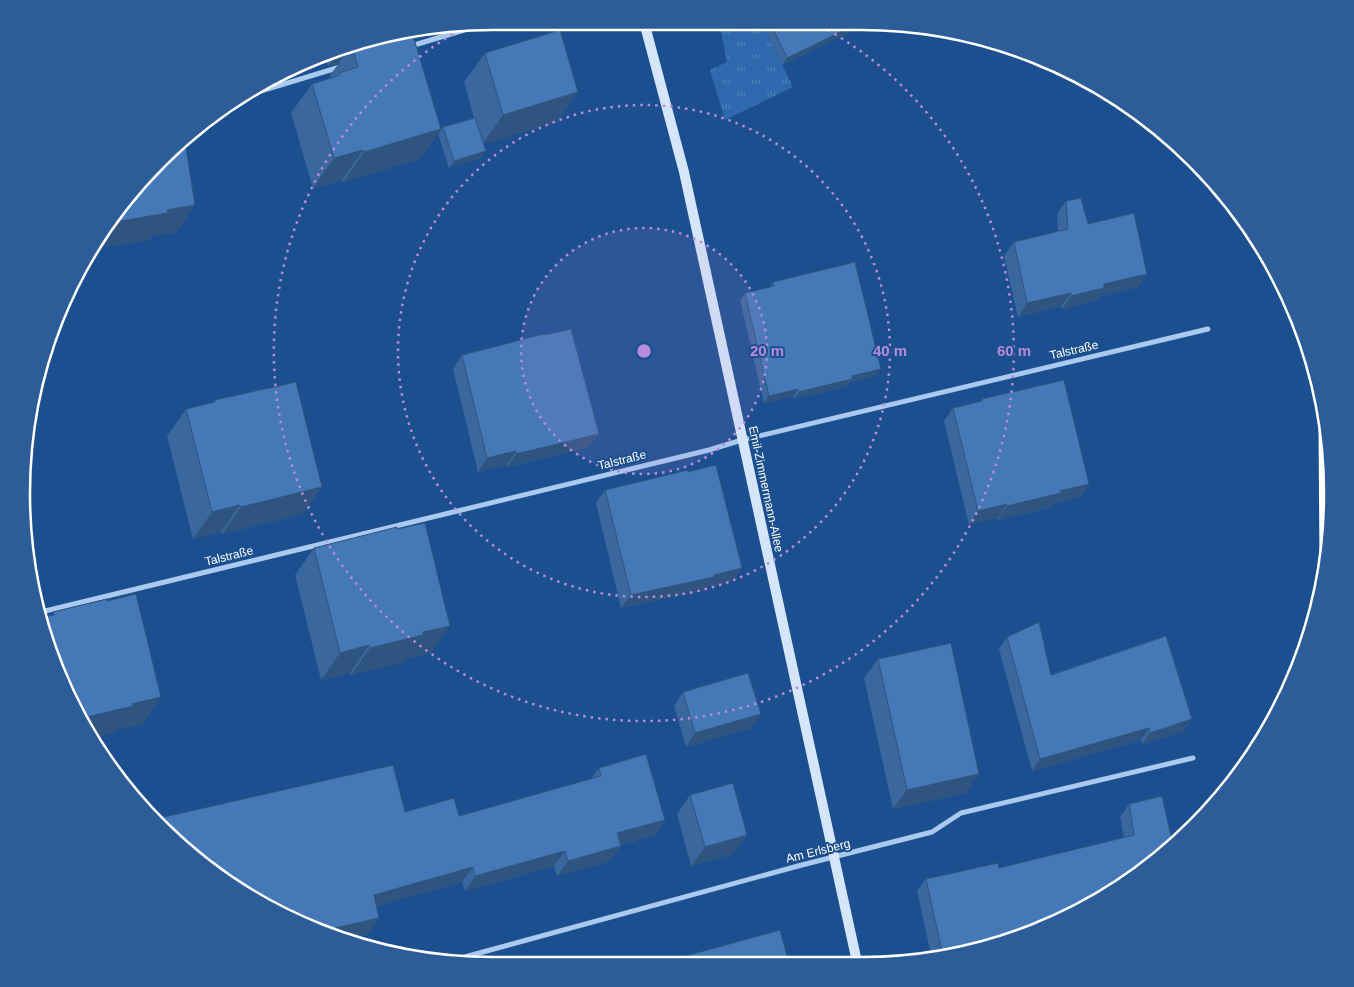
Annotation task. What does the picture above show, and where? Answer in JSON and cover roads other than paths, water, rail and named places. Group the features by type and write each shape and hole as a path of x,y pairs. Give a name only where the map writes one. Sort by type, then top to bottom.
{"main road":[{"name":"Emil-Zimmermann-Allee","path":"646,30 684,172 857,957"}],"street":[{"path":"401,49 460,31"},
{"path":"268,88 345,66"},
{"name":"Talstraße","path":"45,611 1208,328"},
{"name":"Am Erlsberg","path":"467,956 798,866 932,832 961,813 1193,758"}]}
